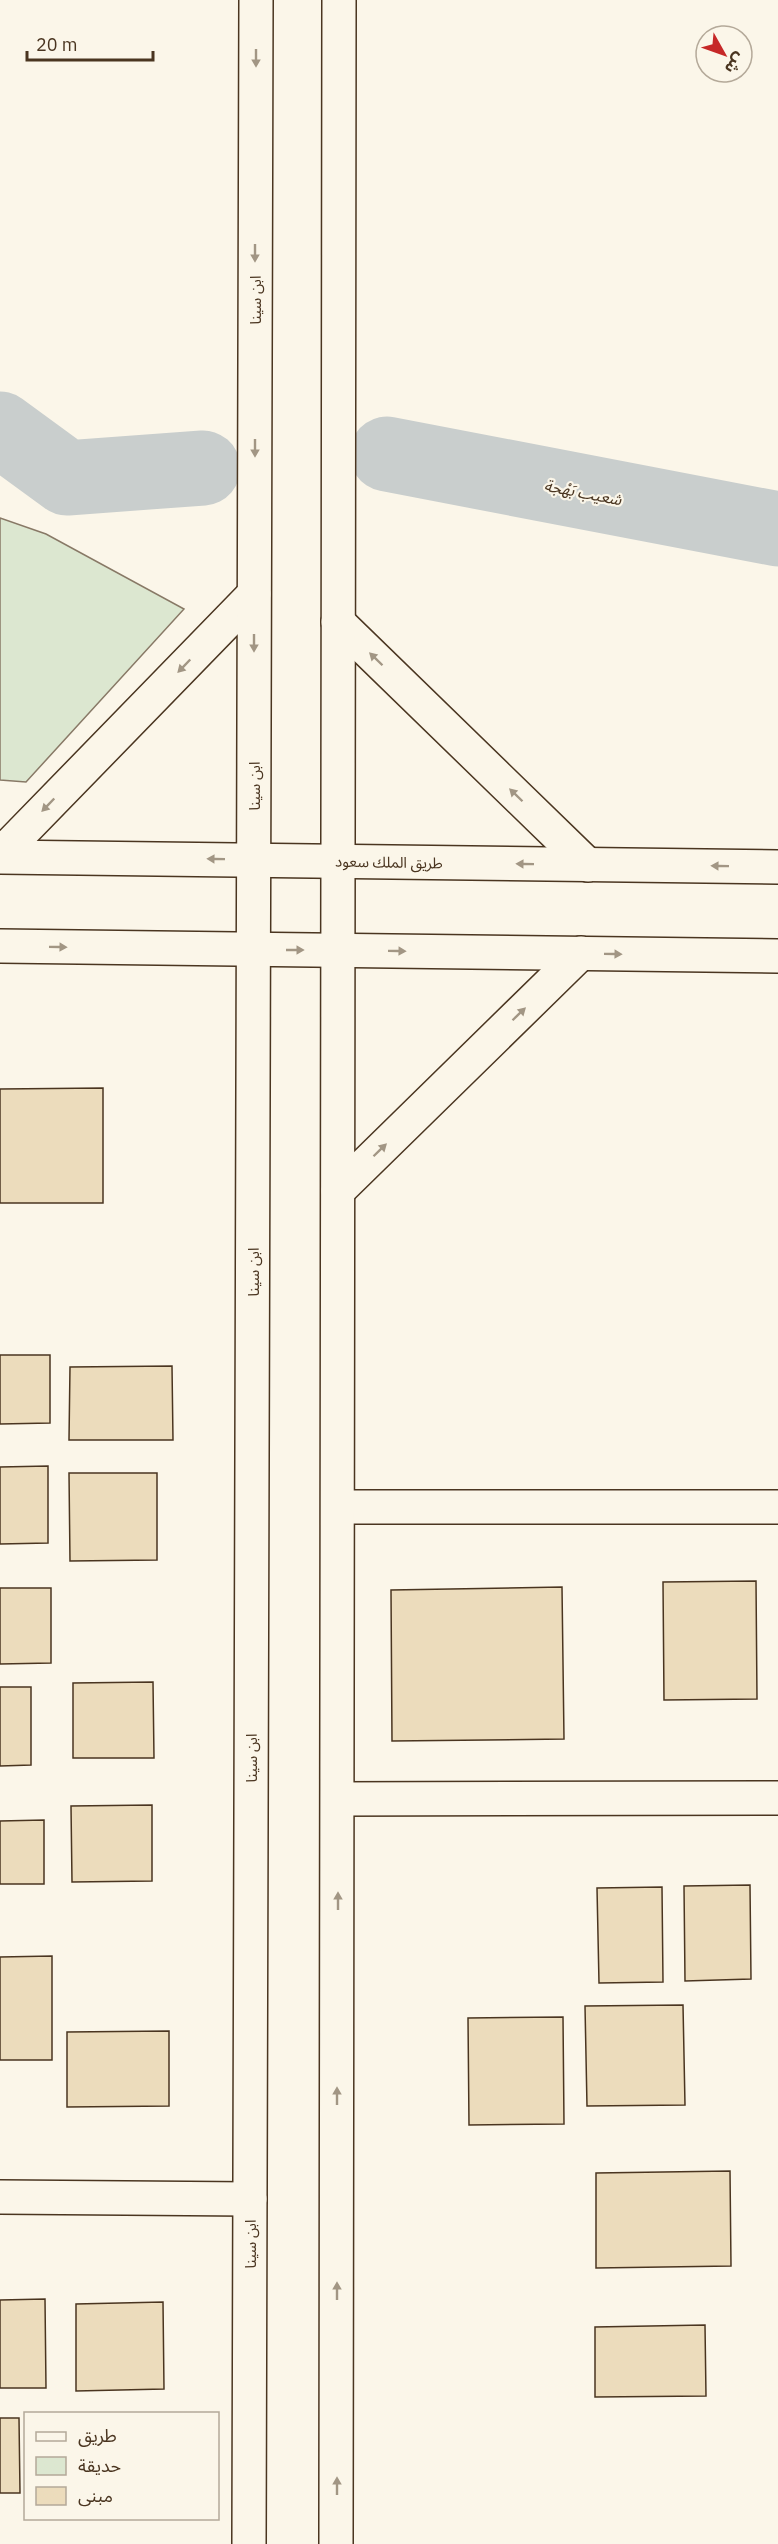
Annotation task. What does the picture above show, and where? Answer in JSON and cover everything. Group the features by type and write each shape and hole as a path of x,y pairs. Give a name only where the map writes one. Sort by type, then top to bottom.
{"street":[{"name":"ابن سينا","path":"249,2544 256,0"},
{"path":"336,2544 339,0"},
{"path":"0,856 254,594"},
{"path":"338,622 588,865"},
{"name":"طريق الملك سعود","path":"0,856 778,867"},
{"path":"0,946 778,956"},
{"path":"338,1191 581,953"},
{"path":"338,1507 778,1507"},
{"path":"338,1799 778,1798"},
{"path":"0,2197 250,2199"}],"green space":[{"path":"0,518 46,534 184,609 26,782 0,780"}],"building":[{"path":"103,1088 103,1203 0,1203 0,1089"},
{"path":"0,1355 50,1355 50,1423 0,1424"},
{"path":"172,1366 173,1440 69,1440 70,1367"},
{"path":"48,1466 48,1543 0,1544 0,1467"},
{"path":"69,1473 157,1473 157,1560 70,1561"},
{"path":"756,1581 757,1699 664,1700 663,1582"},
{"path":"562,1587 564,1739 392,1741 391,1590"},
{"path":"0,1588 51,1588 51,1663 0,1664"},
{"path":"153,1682 154,1758 73,1758 73,1683"},
{"path":"0,1687 31,1687 31,1765 0,1766"},
{"path":"152,1805 152,1881 72,1882 71,1806"},
{"path":"44,1820 44,1884 0,1884 0,1821"},
{"path":"750,1885 751,1979 685,1981 684,1886"},
{"path":"662,1887 663,1982 599,1983 597,1888"},
{"path":"52,1956 52,2060 0,2060 0,1957"},
{"path":"683,2005 685,2105 587,2106 585,2006"},
{"path":"563,2017 564,2124 469,2125 468,2018"},
{"path":"169,2031 169,2106 67,2107 67,2032"},
{"path":"730,2171 731,2266 596,2268 596,2173"},
{"path":"45,2299 46,2388 0,2388 0,2300"},
{"path":"163,2302 164,2389 76,2391 76,2304"},
{"path":"705,2325 706,2396 595,2397 595,2327"},
{"path":"0,2418 19,2418 20,2493 0,2493"}],"waterway":[{"name":"شعيب بَهْجة","path":"0,429 67,478 203,468"},
{"name":"شعيب بَهْجة","path":"387,454 778,529"}]}
